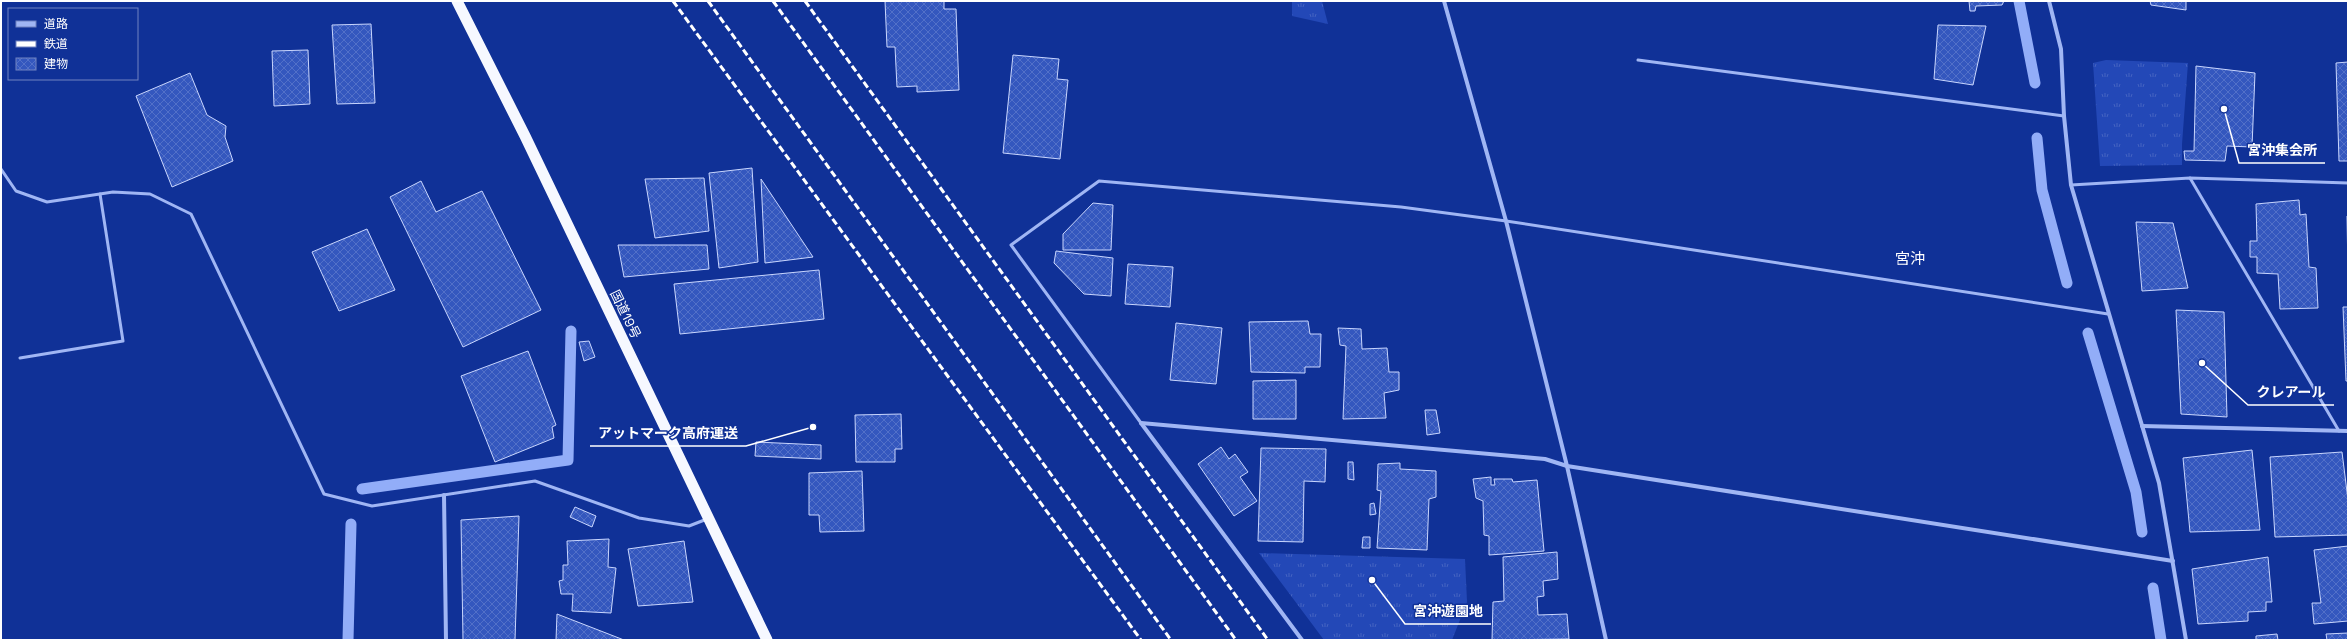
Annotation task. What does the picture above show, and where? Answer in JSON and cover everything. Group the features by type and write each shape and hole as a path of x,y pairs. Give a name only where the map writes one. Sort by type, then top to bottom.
{"highway":[{"name":"国道19号","path":"457,1 525,136 767,640"}],"street":[{"path":"1444,1 1506,221 1567,466 1606,640"},
{"path":"2049,1 2061,49 2064,116 2071,185 2159,483 2186,640"},
{"path":"1141,423 1545,459 1567,466 2172,561"},
{"path":"1141,423 1302,640"},
{"path":"2142,426 2348,431"},
{"path":"444,495 446,640"}],"lane":[{"path":"1638,60 2064,116"},
{"path":"1,170 16,191 46,202 113,192 150,194 191,214 324,494 372,506 535,481 639,518 689,526 709,519"},
{"path":"2071,185 2190,178 2348,183"},
{"path":"2190,178 2339,431"},
{"path":"1141,423 1011,245 1099,181 1401,207 1506,221 2108,314"},
{"path":"20,358 123,341 100,194"}],"green space":[{"path":"1292,1 1322,1 1328,24 1292,16"},
{"path":"2106,60 2188,63 2182,144 2182,165 2100,166 2093,63"},
{"path":"1259,553 1465,559 1467,602 1452,640 1324,640"}],"building":[{"path":"885,1 944,1 944,9 956,9 959,90 917,92 917,86 897,87 895,47 887,47"},
{"path":"1969,1 2004,1 2002,5 1976,6 1975,11 1970,11"},
{"path":"2150,1 2186,1 2186,10 2151,5"},
{"path":"371,24 375,103 337,104 332,25"},
{"path":"1938,25 1986,26 1973,85 1934,79"},
{"path":"308,50 310,104 274,106 272,51"},
{"path":"1013,55 1059,59 1057,79 1068,80 1060,159 1003,153"},
{"path":"2348,62 2348,161 2339,161 2336,63"},
{"path":"2196,66 2255,73 2252,147 2227,146 2225,161 2185,160 2184,151 2194,151"},
{"path":"190,73 207,115 226,126 225,137 233,161 172,187 136,96"},
{"path":"752,168 758,262 719,268 709,173"},
{"path":"704,178 709,231 655,238 645,179"},
{"path":"761,179 813,257 765,263"},
{"path":"421,181 436,212 482,191 541,310 463,347 390,197"},
{"path":"2299,200 2300,215 2306,214 2309,267 2316,268 2318,308 2280,309 2278,274 2257,273 2257,257 2250,257 2250,241 2257,241 2256,204"},
{"path":"1093,203 1113,205 1111,250 1063,250 1063,234"},
{"path":"2347,216 2348,216 2348,274"},
{"path":"2136,222 2173,223 2188,288 2142,291"},
{"path":"367,229 395,290 339,311 312,252"},
{"path":"618,245 707,245 709,269 624,277"},
{"path":"1056,251 1113,258 1111,296 1084,294 1054,263"},
{"path":"1128,264 1173,267 1170,307 1125,304"},
{"path":"819,270 824,319 680,334 674,284"},
{"path":"2343,307 2348,307 2348,381 2346,381"},
{"path":"2176,310 2224,312 2227,417 2181,414"},
{"path":"1308,321 1310,334 1321,334 1320,367 1305,367 1305,373 1251,372 1249,322"},
{"path":"1176,323 1222,328 1216,384 1170,380"},
{"path":"1338,328 1361,329 1362,349 1387,348 1389,372 1399,372 1399,390 1384,393 1386,418 1343,419 1346,346 1340,345"},
{"path":"589,341 595,357 584,361 579,342"},
{"path":"528,351 556,425 552,427 554,438 495,462 461,376"},
{"path":"1296,380 1296,419 1253,419 1253,381"},
{"path":"1425,410 1436,410 1440,433 1427,435"},
{"path":"901,414 902,449 895,449 895,462 856,462 855,415"},
{"path":"756,442 821,445 821,459 755,456"},
{"path":"1221,447 1229,459 1235,454 1248,472 1240,477 1257,501 1234,516 1198,464"},
{"path":"1261,448 1326,449 1325,482 1304,481 1303,542 1258,541"},
{"path":"2252,450 2260,530 2190,532 2183,458"},
{"path":"2342,452 2348,500 2348,535 2275,537 2270,457"},
{"path":"1348,462 1353,462 1354,480 1348,479"},
{"path":"1400,463 1400,469 1436,471 1436,497 1429,499 1427,550 1377,548 1381,491 1377,490 1378,464"},
{"path":"862,471 864,531 820,532 819,515 809,515 809,473"},
{"path":"1491,477 1491,485 1495,485 1494,479 1512,479 1513,482 1537,480 1544,551 1489,555 1489,536 1484,535 1483,501 1476,498 1473,479"},
{"path":"1374,503 1376,514 1370,515 1370,504"},
{"path":"575,507 596,516 592,527 570,517"},
{"path":"519,516 515,640 463,640 461,520"},
{"path":"1363,537 1370,537 1370,548 1362,548"},
{"path":"609,539 608,567 616,568 611,613 572,611 573,594 561,594 559,581 563,580 563,565 568,565 567,541"},
{"path":"684,541 693,602 638,606 628,549"},
{"path":"2348,546 2348,621 2314,624 2312,603 2321,603 2314,550"},
{"path":"1557,552 1558,579 1543,581 1544,596 1537,597 1538,615 1567,614 1569,639 1492,640 1493,602 1504,601 1503,557"},
{"path":"2268,557 2272,602 2266,602 2266,611 2248,612 2248,621 2198,624 2192,569"},
{"path":"557,614 624,640 556,640"},
{"path":"2348,633 2348,640 2327,640 2326,634"},
{"path":"2277,634 2278,640 2256,640 2256,636"}],"waterway":[{"path":"2019,1 2035,83"},
{"path":"2037,138 2042,190 2067,283"},
{"path":"362,489 568,460 571,331"},
{"path":"2088,333 2136,492 2142,532"},
{"path":"348,640 351,524"},
{"path":"2153,588 2161,640"}],"railway":[{"path":"673,1 1141,640"},
{"path":"708,1 1171,640"},
{"path":"773,1 1236,640"},
{"path":"805,1 1268,640"}],"place":[{"name":"宮沖集会所","path":"2224,109"},
{"name":"クレアール","path":"2202,363"},
{"name":"アットマーク高府運送","path":"813,427"},
{"name":"宮沖遊園地","path":"1372,580"}],"district":[{"name":"宮沖","path":"1910,259"}]}
